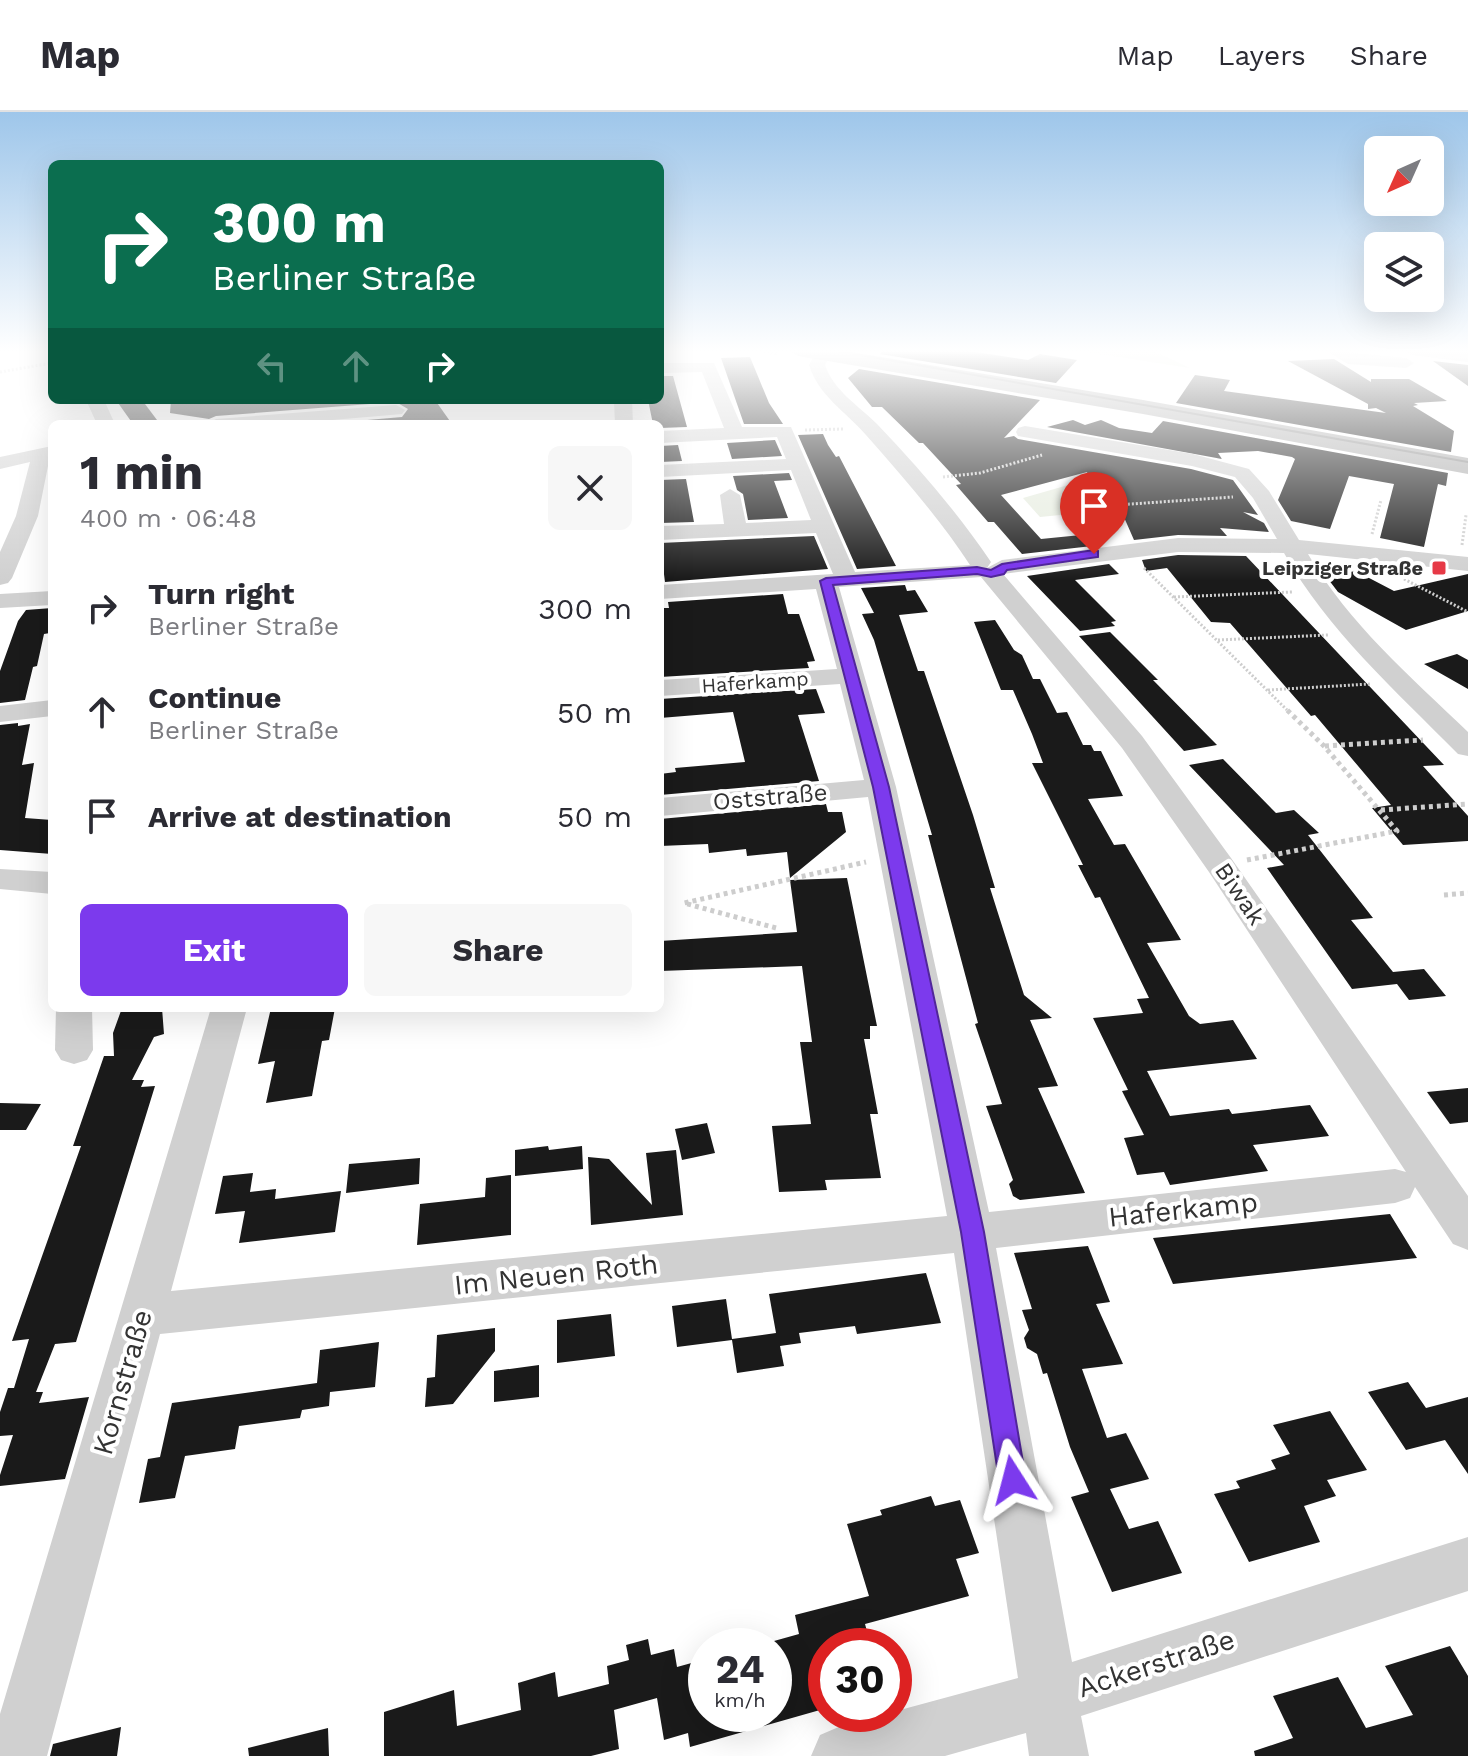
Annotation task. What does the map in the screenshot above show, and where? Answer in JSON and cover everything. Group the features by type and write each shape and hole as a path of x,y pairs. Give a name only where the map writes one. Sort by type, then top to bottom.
{"main road":[{"path":"1253,427 1468,466"},
{"path":"1317,427 1468,455"}],"street":[{"path":"732,427 735,433"},
{"name":"Biwak","path":"870,428 961,533 1132,742 1220,865 1468,1231"},
{"path":"664,437 784,431 825,526 850,676 881,787 972,1232 1059,1756"},
{"path":"1025,432 1227,467 1242,473 1262,495 1317,590 1353,634 1463,743"},
{"path":"0,463 47,453 27,516 0,578"},
{"path":"664,471 799,464"},
{"path":"730,495 736,529"},
{"path":"27,516 48,514"},
{"path":"664,533 825,526"},
{"path":"664,592 987,568 1178,545 1291,546 1464,564"},
{"path":"0,601 48,598"},
{"name":"Haferkamp","path":"664,688 850,676"},
{"path":"0,714 48,708"},
{"name":"Oststraße","path":"664,807 881,787"},
{"path":"0,879 48,883"},
{"path":"74,1012 74,1050"},
{"name":"Kornstraße","path":"17,1756 228,1012"},
{"name":"Haferkamp","path":"972,1232 1395,1186"},
{"name":"Im Neuen Roth","path":"140,1315 972,1232"},
{"name":"Ackerstraße","path":"841,1756 1048,1698 1468,1564"}],"path":[{"path":"784,431 870,428"},
{"path":"914,480 980,473 1084,441"},
{"path":"1220,865 1397,831 1324,746 1125,550 1114,536 1102,506 1262,495"},
{"path":"1381,500 1367,553 1377,565 1468,612"},
{"path":"1464,564 1466,515"},
{"path":"1173,597 1317,590"},
{"path":"1217,641 1353,634"},
{"path":"1268,690 1403,682"},
{"path":"1324,746 1463,743"},
{"path":"1380,810 1468,804"},
{"path":"776,928 684,903 895,856"},
{"path":"1444,895 1468,893"}],"shaded area":[{"path":"1089,479 1101,511 1040,517 1023,498"}],"building":[{"path":"902,427 1015,427 1004,438 1014,436 1191,469 1233,480 1258,515 1243,512 1264,523 1269,532 1220,528 1227,536 1178,535 1134,540 1116,499 1096,498 1087,472 1001,495 1041,539 1081,535 1092,546 1022,554 994,522 988,522 956,485 961,484 923,443 919,443"},
{"path":"1047,427 1116,427 1152,433 1158,427 1194,427 1448,473 1446,486 1438,484 1424,547 1380,538 1394,484 1349,476 1330,529 1291,521 1278,500 1295,459 1292,457 1258,451 1218,453 1222,459"},
{"path":"1309,427 1447,427 1454,431 1451,452"},
{"path":"823,434 836,457 839,456 896,566 857,569 798,435"},
{"path":"775,440 782,456 732,459 727,443"},
{"path":"678,445 682,461 664,462 664,446"},
{"path":"789,473 792,480 774,481 788,518 748,520 743,494 737,490 733,476"},
{"path":"686,479 694,522 664,523 664,480"},
{"path":"814,536 828,569 665,582 664,543"},
{"path":"1178,555 1246,556 1444,765 1423,766 1468,816 1468,841 1403,845 1372,808 1391,805 1315,715 1311,716 1230,623 1211,622 1167,568 1146,571 1142,560"},
{"path":"1109,564 1119,574 1075,580 1116,621 1111,622 1115,626 1080,631 1027,576"},
{"path":"1350,568 1394,591 1468,574 1468,611 1406,630 1338,592 1325,575"},
{"path":"905,585 907,591 915,590 928,612 899,615 918,671 924,671 973,815 995,888 990,888 1024,995 1052,1018 1030,1020 1058,1086 1038,1088 1085,1193 1020,1200 1013,1196 1009,1184 1013,1180 986,1106 1002,1104 975,1024 978,1023 928,835 932,835 874,640 862,614 874,613 861,588"},
{"path":"783,594 788,614 799,614 815,661 807,662 809,668 664,677 664,608 669,608 668,602"},
{"path":"48,608 48,633 44,634 25,700 0,703 0,671 18,621 26,610"},
{"path":"995,620 1014,650 1022,655 1033,679 1040,679 1057,713 1067,712 1083,745 1091,745 1094,751 1101,751 1123,796 1088,799 1114,845 1125,844 1181,940 1147,943 1189,1016 1200,1024 1233,1020 1257,1059 1147,1071 1170,1116 1229,1109 1232,1114 1310,1105 1329,1136 1253,1145 1268,1171 1170,1185 1164,1172 1137,1175 1124,1138 1144,1135 1122,1091 1128,1090 1093,1018 1143,1013 1137,999 1149,998 1100,897 1095,898 1078,865 1083,865 1032,763 1043,763 1032,734 1013,690 1001,690 974,622"},
{"path":"1110,632 1217,745 1184,751 1079,636"},
{"path":"1457,654 1468,660 1468,689 1424,664"},
{"path":"816,689 825,713 798,715 819,781 664,795 664,774 676,772 675,768 745,762 733,712 664,718 664,699"},
{"path":"30,724 22,765 34,763 25,818 48,820 48,854 0,850 0,725"},
{"path":"1223,759 1276,813 1294,810 1319,833 1308,835 1373,918 1351,920 1393,972 1424,969 1446,996 1409,1000 1397,984 1352,989 1267,868 1284,865 1189,765"},
{"path":"826,804 828,812 842,812 846,832 790,878 787,852 747,856 746,849 709,853 708,844 664,846 664,819"},
{"path":"847,878 877,1026 870,1026 870,1039 864,1039 878,1114 870,1114 881,1178 825,1180 827,1190 779,1192 772,1126 811,1124 800,1042 812,1042 802,966 664,971 664,941 797,932 790,880"},
{"path":"121,1012 162,1012 164,1034 154,1037 132,1080 144,1080 141,1087 155,1086 76,1342 55,1344 36,1392 43,1392 39,1403 89,1397 65,1479 0,1486 0,1475 13,1435 0,1436 0,1412 8,1388 14,1388 29,1339 12,1341 81,1146 73,1146 104,1056 114,1056 113,1033"},
{"path":"270,1012 334,1012 329,1040 322,1041 312,1096 266,1103 275,1061 258,1064"},
{"path":"1468,1088 1468,1122 1450,1124 1427,1092"},
{"path":"0,1103 41,1104 26,1130 0,1130"},
{"path":"707,1123 715,1153 682,1160 675,1129"},
{"path":"548,1146 549,1150 582,1146 583,1169 515,1176 515,1150"},
{"path":"676,1150 683,1215 591,1225 588,1157 609,1159 652,1205 646,1153"},
{"path":"420,1158 419,1184 346,1193 349,1164"},
{"path":"253,1173 250,1192 276,1189 275,1199 341,1191 335,1232 239,1243 245,1211 215,1214 223,1176"},
{"path":"511,1175 511,1235 417,1245 420,1204 485,1197 486,1178"},
{"path":"1390,1214 1417,1258 1173,1284 1153,1238"},
{"path":"1088,1246 1110,1302 1096,1304 1123,1364 1082,1369 1107,1438 1126,1433 1149,1479 1110,1489 1129,1529 1158,1521 1182,1573 1112,1592 1071,1497 1089,1492 1070,1447 1047,1373 1043,1374 1037,1354 1027,1348 1024,1338 1029,1330 1022,1310 1032,1309 1014,1253"},
{"path":"926,1273 941,1323 857,1334 855,1326 799,1333 801,1343 780,1346 784,1366 737,1373 732,1340 677,1347 672,1306 726,1299 732,1339 776,1333 769,1294"},
{"path":"611,1314 615,1356 557,1363 557,1320"},
{"path":"495,1328 495,1351 453,1404 425,1407 427,1378 435,1377 437,1335"},
{"path":"379,1342 375,1387 330,1392 329,1406 302,1410 300,1418 239,1426 235,1449 185,1456 175,1498 139,1503 148,1459 160,1457 172,1403 317,1383 320,1350"},
{"path":"539,1365 539,1397 494,1402 494,1371"},
{"path":"1408,1382 1426,1408 1468,1397 1468,1474 1445,1440 1406,1450 1368,1392"},
{"path":"1330,1411 1367,1470 1327,1480 1336,1496 1304,1506 1320,1542 1249,1562 1214,1494 1240,1488 1236,1481 1276,1469 1271,1460 1290,1454 1273,1425"},
{"path":"931,1496 935,1506 960,1500 979,1553 956,1559 969,1596 865,1624 866,1628 808,1628 808,1713 792,1718 792,1636 799,1634 795,1615 869,1596 847,1524 882,1515 880,1510"},
{"path":"648,1639 651,1655 674,1649 677,1667 688,1664 688,1732 743,1732 690,1747 688,1733 664,1740 657,1698 614,1710 619,1749 591,1756 384,1756 384,1712 454,1690 457,1726 521,1710 518,1683 555,1672 558,1697 609,1684 607,1666 629,1660 626,1645"},
{"path":"1450,1646 1468,1676 1468,1756 1255,1756 1254,1751 1293,1738 1273,1696 1338,1677 1366,1728 1413,1715 1385,1666"},
{"path":"121,1727 117,1756 50,1756 53,1744"},
{"path":"328,1728 329,1756 249,1756 248,1748"}],"tram line":[{"path":"1268,427 1468,462"}],"place":[{"name":"Leipziger Straße","path":"1439,568"}],"route":[{"path":"1013,1480 972,1232 881,787 826,581 977,571 991,574 1002,570 1002,567 1094,554"}]}
